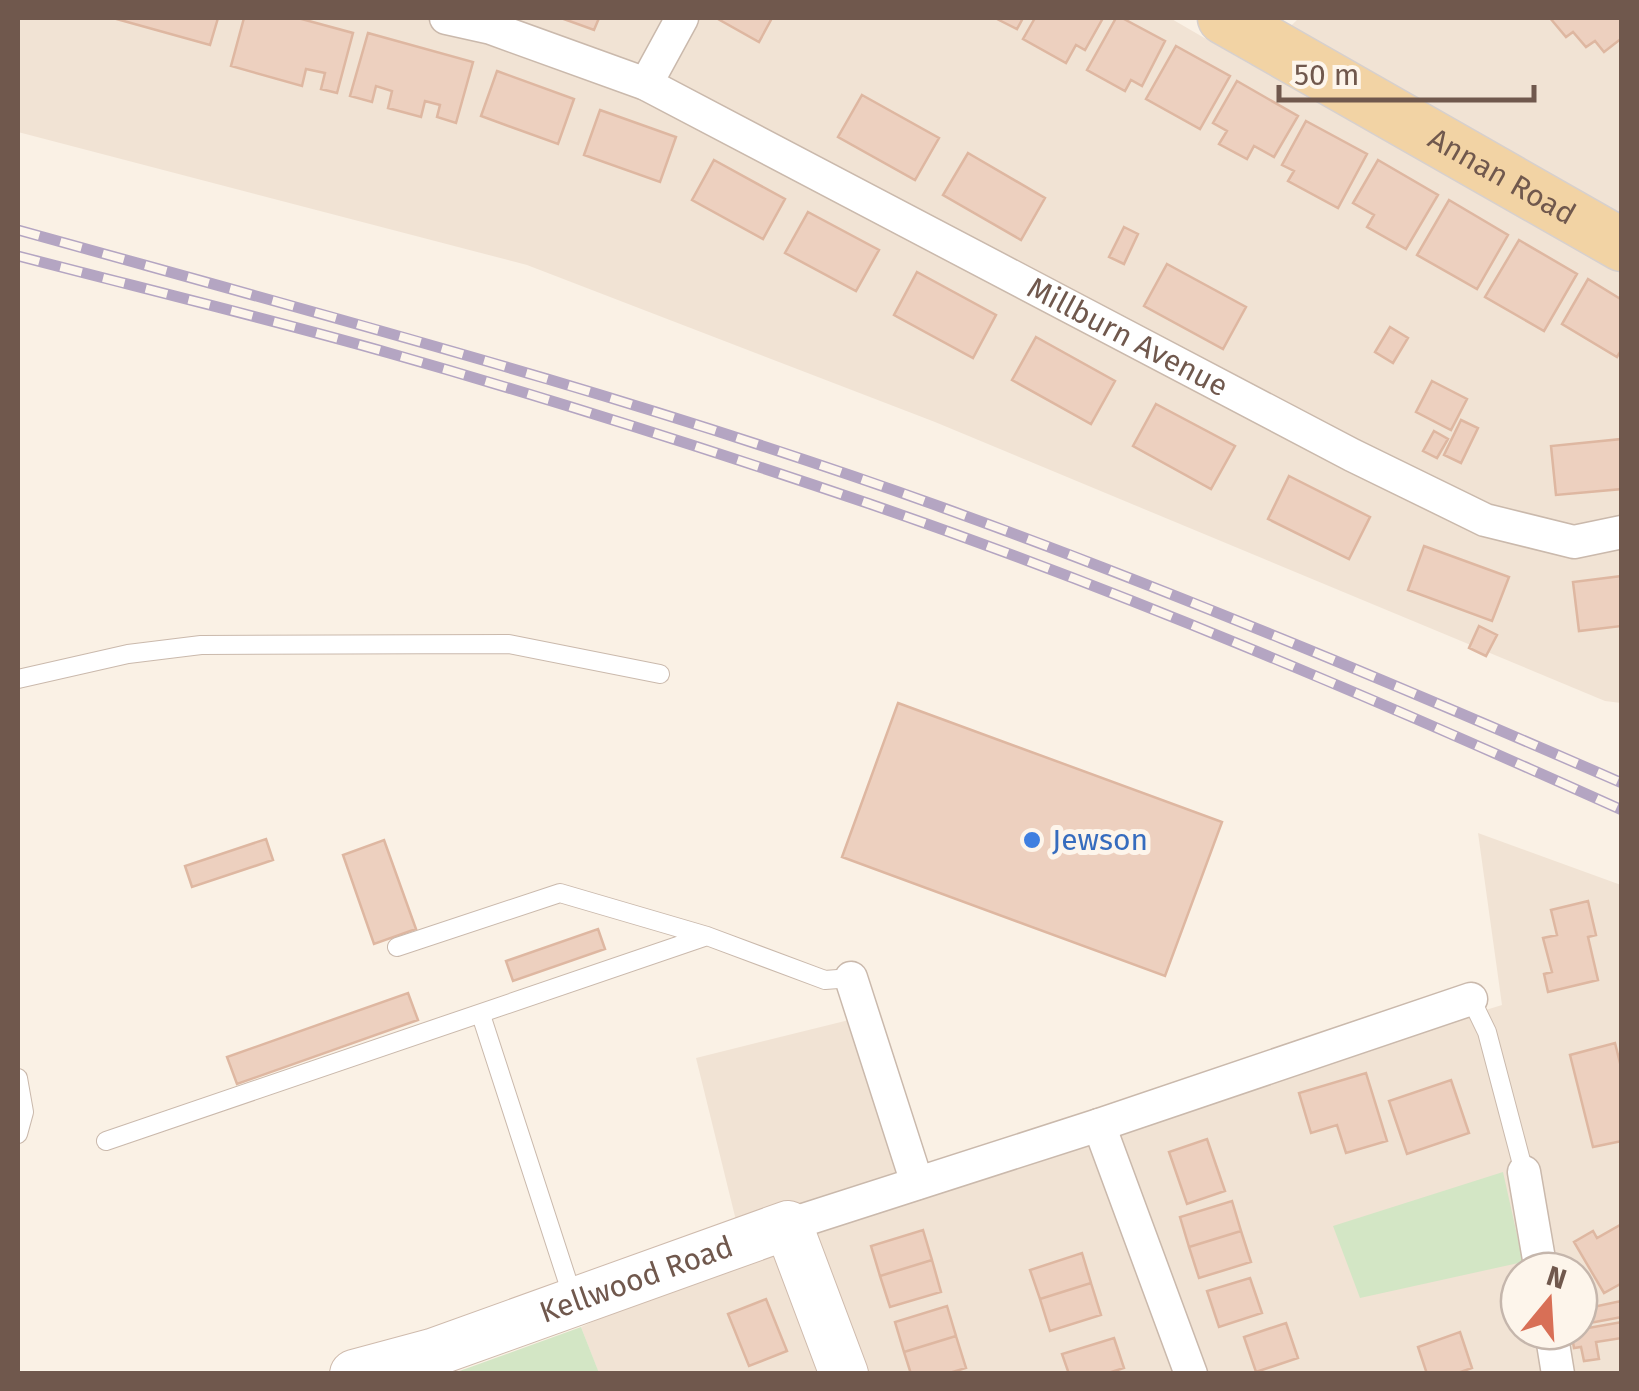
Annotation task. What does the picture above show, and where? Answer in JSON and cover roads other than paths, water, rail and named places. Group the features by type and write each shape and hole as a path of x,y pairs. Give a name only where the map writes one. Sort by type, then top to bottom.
{"main road":[{"name":"Annan Road","path":"1224,18 1622,245"}],"street":[{"name":"Millburn Avenue","path":"446,18 491,28 646,84 1352,455 1485,520 1574,542 1622,532"},
{"path":"646,84 682,18"},
{"path":"852,978 917,1183"},
{"name":"Kellwood Road","path":"354,1374 434,1363 574,1303 788,1225 1472,999"},
{"path":"1098,1125 1191,1374"},
{"path":"1524,1172 1537,1251"},
{"path":"788,1225 844,1374"}],"lane":[{"path":"18,679 128,654 201,645 509,644 660,674"},
{"path":"397,947 560,893 708,936 825,980 852,978"},
{"path":"106,1141 708,936"},
{"path":"1472,999 1487,1032 1524,1172"},
{"path":"481,1015 574,1303"},
{"path":"18,1078 24,1112 18,1134"}],"railway":[{"path":"18,230 482,360 827,467 1198,605 1622,783"},
{"path":"18,256 450,370 870,504 1061,573 1249,648 1622,810"}],"place":[{"name":"Jewson","path":"1032,840"}]}
